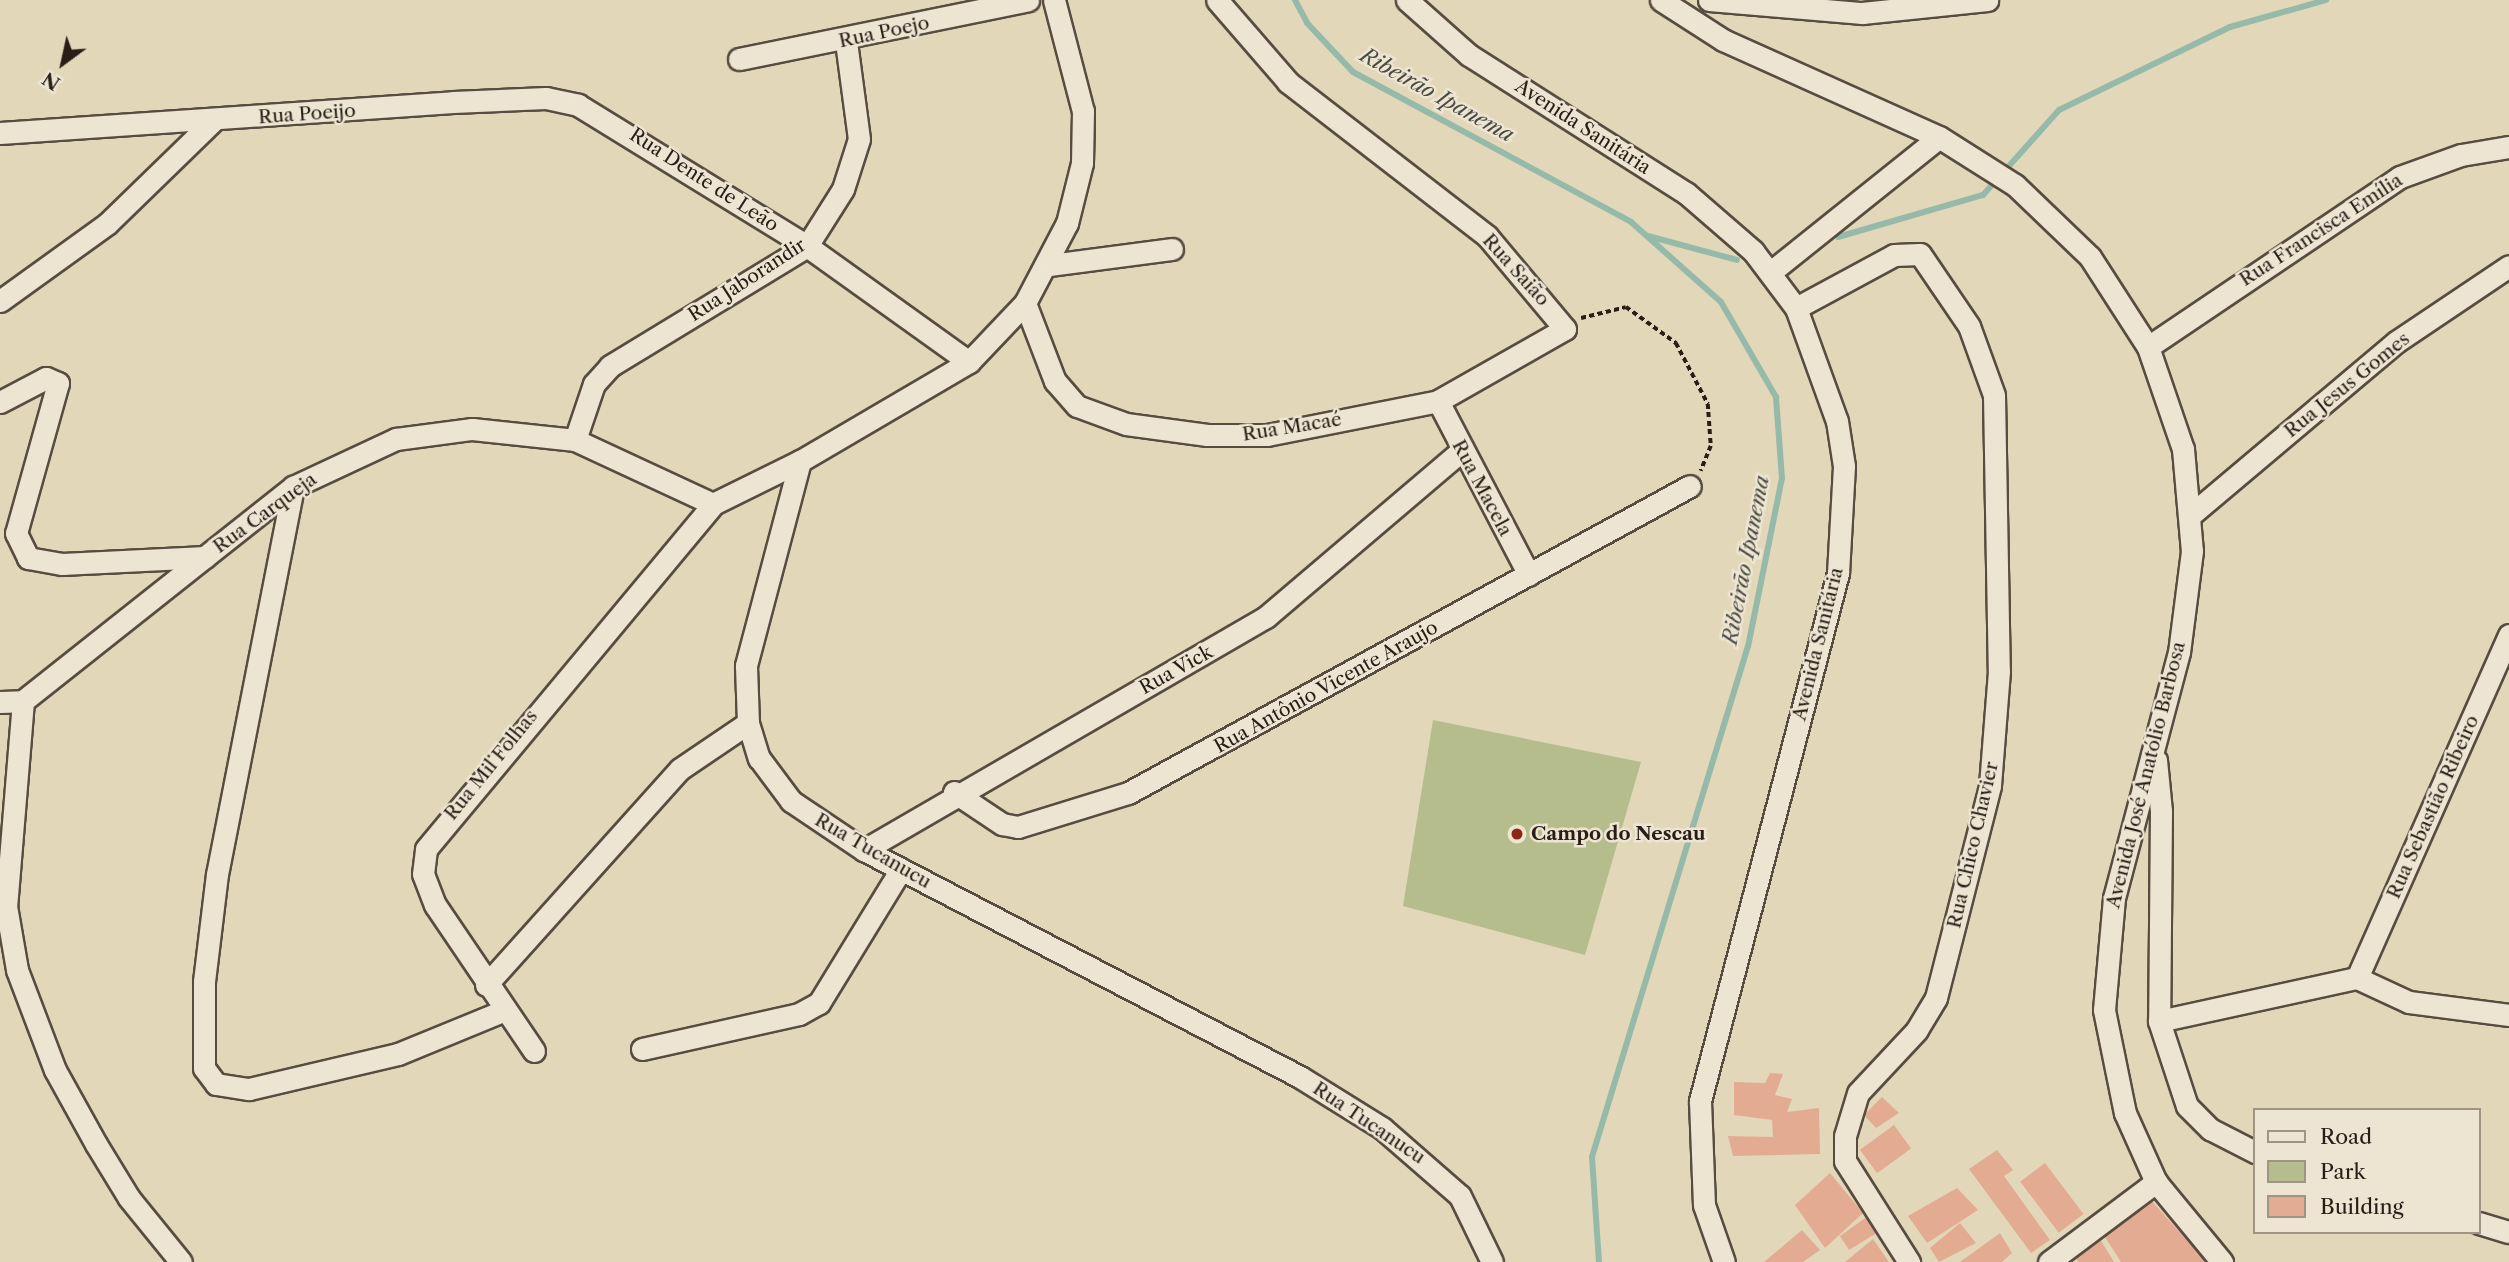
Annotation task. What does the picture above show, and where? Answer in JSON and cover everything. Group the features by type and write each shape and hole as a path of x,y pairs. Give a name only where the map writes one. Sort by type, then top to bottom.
{"street":[{"name":"Rua Poejo","path":"739,59 846,41 1028,0"},
{"path":"713,504 800,461 969,362 1025,303 1051,265 1077,191 1084,134 1080,92 1054,0"},
{"name":"Rua Saião","path":"1217,0 1289,82 1487,236 1565,329"},
{"name":"Avenida Sanitária","path":"1407,0 1469,55 1686,193 1772,271 1796,308 1837,421 1844,522 1838,573 1703,1081 1700,1173 1709,1227 1724,1262"},
{"path":"1661,0 1723,40 1939,137 1772,271"},
{"path":"1709,0 1872,13 1987,0"},
{"name":"Rua Jaborandir","path":"575,440 594,384 610,366 807,246 844,188 859,139 846,41"},
{"name":"Rua Poeijo","path":"0,133 545,98 611,120"},
{"path":"0,301 108,223 214,120"},
{"name":"Rua Dente de Leão","path":"611,120 807,246 969,362"},
{"name":"Avenida José Anatólio Barbosa","path":"1939,137 2015,185 2090,257 2148,347 2176,421 2193,513 2179,652 2114,898 2103,977 2113,1069 2156,1182 2222,1262"},
{"name":"Rua Francisca Emília","path":"2148,347 2400,177 2460,155 2509,147"},
{"path":"1051,265 1172,249"},
{"name":"Rua Chico Chavier","path":"1796,308 1904,251 1927,259 1955,301 1980,348 1994,395 1995,754 1936,998 1917,1030 1858,1093 1845,1136 1845,1161 1909,1262"},
{"name":"Rua Jesus Gomes","path":"2193,513 2396,342 2509,266"},
{"name":"Rua Macaé","path":"1025,303 1060,391 1087,412 1126,424 1251,436 1438,401 1565,329"},
{"path":"0,402 46,378 58,383 16,533 28,558 62,564 205,558"},
{"name":"Rua Macela","path":"1438,401 1461,451 1529,575"},
{"name":"Rua Carqueja","path":"23,701 293,487 367,448 435,431 575,440 713,504"},
{"name":"Rua Vick","path":"864,850 954,792 1266,617 1461,451"},
{"name":"Rua Tucanucu","path":"800,461 746,666 748,723 775,785 864,850 1300,1077 1382,1128 1432,1165 1460,1196 1492,1262"},
{"name":"Rua Antônio Vicente Araujo","path":"954,792 1010,827 1087,809 1174,771 1690,486"},
{"path":"293,487 217,874 204,981 204,1068 224,1088 249,1089 435,1043 503,1011"},
{"name":"Rua Mil Folhas","path":"534,1051 503,1011 426,887 426,849 713,504"},
{"name":"Rua Sebastião Ribeiro","path":"2357,978 2509,635"},
{"path":"0,702 23,701 6,905 17,970 55,1070 96,1144 129,1198 181,1262"},
{"path":"486,985 680,769 748,723"},
{"path":"2154,754 2161,811 2159,1021 2187,1106 2210,1129 2254,1151"},
{"path":"642,1049 799,1014 818,1003 901,869"},
{"path":"2159,1021 2357,978 2409,1002 2509,1015"},
{"path":"2049,1262 2156,1182"},
{"path":"2481,1224 2509,1232"}],"path":[{"path":"1565,329 1595,310 1626,307 1675,343 1708,404 1713,430 1707,462 1690,486"}],"green space":[{"name":"Campo do Nescau","path":"1433,720 1641,762 1585,955 1403,906"}],"building":[{"path":"1770,1073 1783,1074 1775,1095 1792,1099 1787,1112 1819,1108 1820,1154 1733,1156 1728,1136 1773,1137 1772,1120 1734,1115 1734,1082 1765,1083"},
{"path":"1882,1097 1899,1113 1876,1128 1864,1115"},
{"path":"1894,1125 1911,1148 1877,1173 1860,1150"},
{"path":"1997,1150 2013,1170 2004,1176 2050,1240 2031,1253 1969,1169"},
{"path":"2045,1163 2084,1214 2059,1233 2020,1182"},
{"path":"1830,1173 1863,1213 1825,1248 1795,1205"},
{"path":"1957,1188 1978,1210 1927,1243 1908,1216"},
{"path":"2150,1199 2205,1262 2121,1262 2103,1234"},
{"path":"1868,1216 1880,1231 1849,1250 1840,1236"},
{"path":"1960,1223 1976,1243 1939,1262 1930,1248"},
{"path":"1802,1230 1820,1250 1803,1262 1764,1262"},
{"path":"2000,1233 2012,1253 2002,1262 1960,1262"},
{"path":"1873,1239 1889,1262 1845,1262"},
{"path":"2100,1239 2114,1262 2078,1262 2074,1254"}],"waterway":[{"name":"Ribeirão Ipanema","path":"1295,0 1307,23 1353,72 1631,222 1721,302 1776,397 1782,478 1748,646 1592,1157 1599,1262"},
{"path":"1838,237 1983,195 2059,110 2230,27 2326,0"},
{"path":"1648,236 1737,260"}],"place":[{"name":"Campo do Nescau","path":"1517,834"}]}
